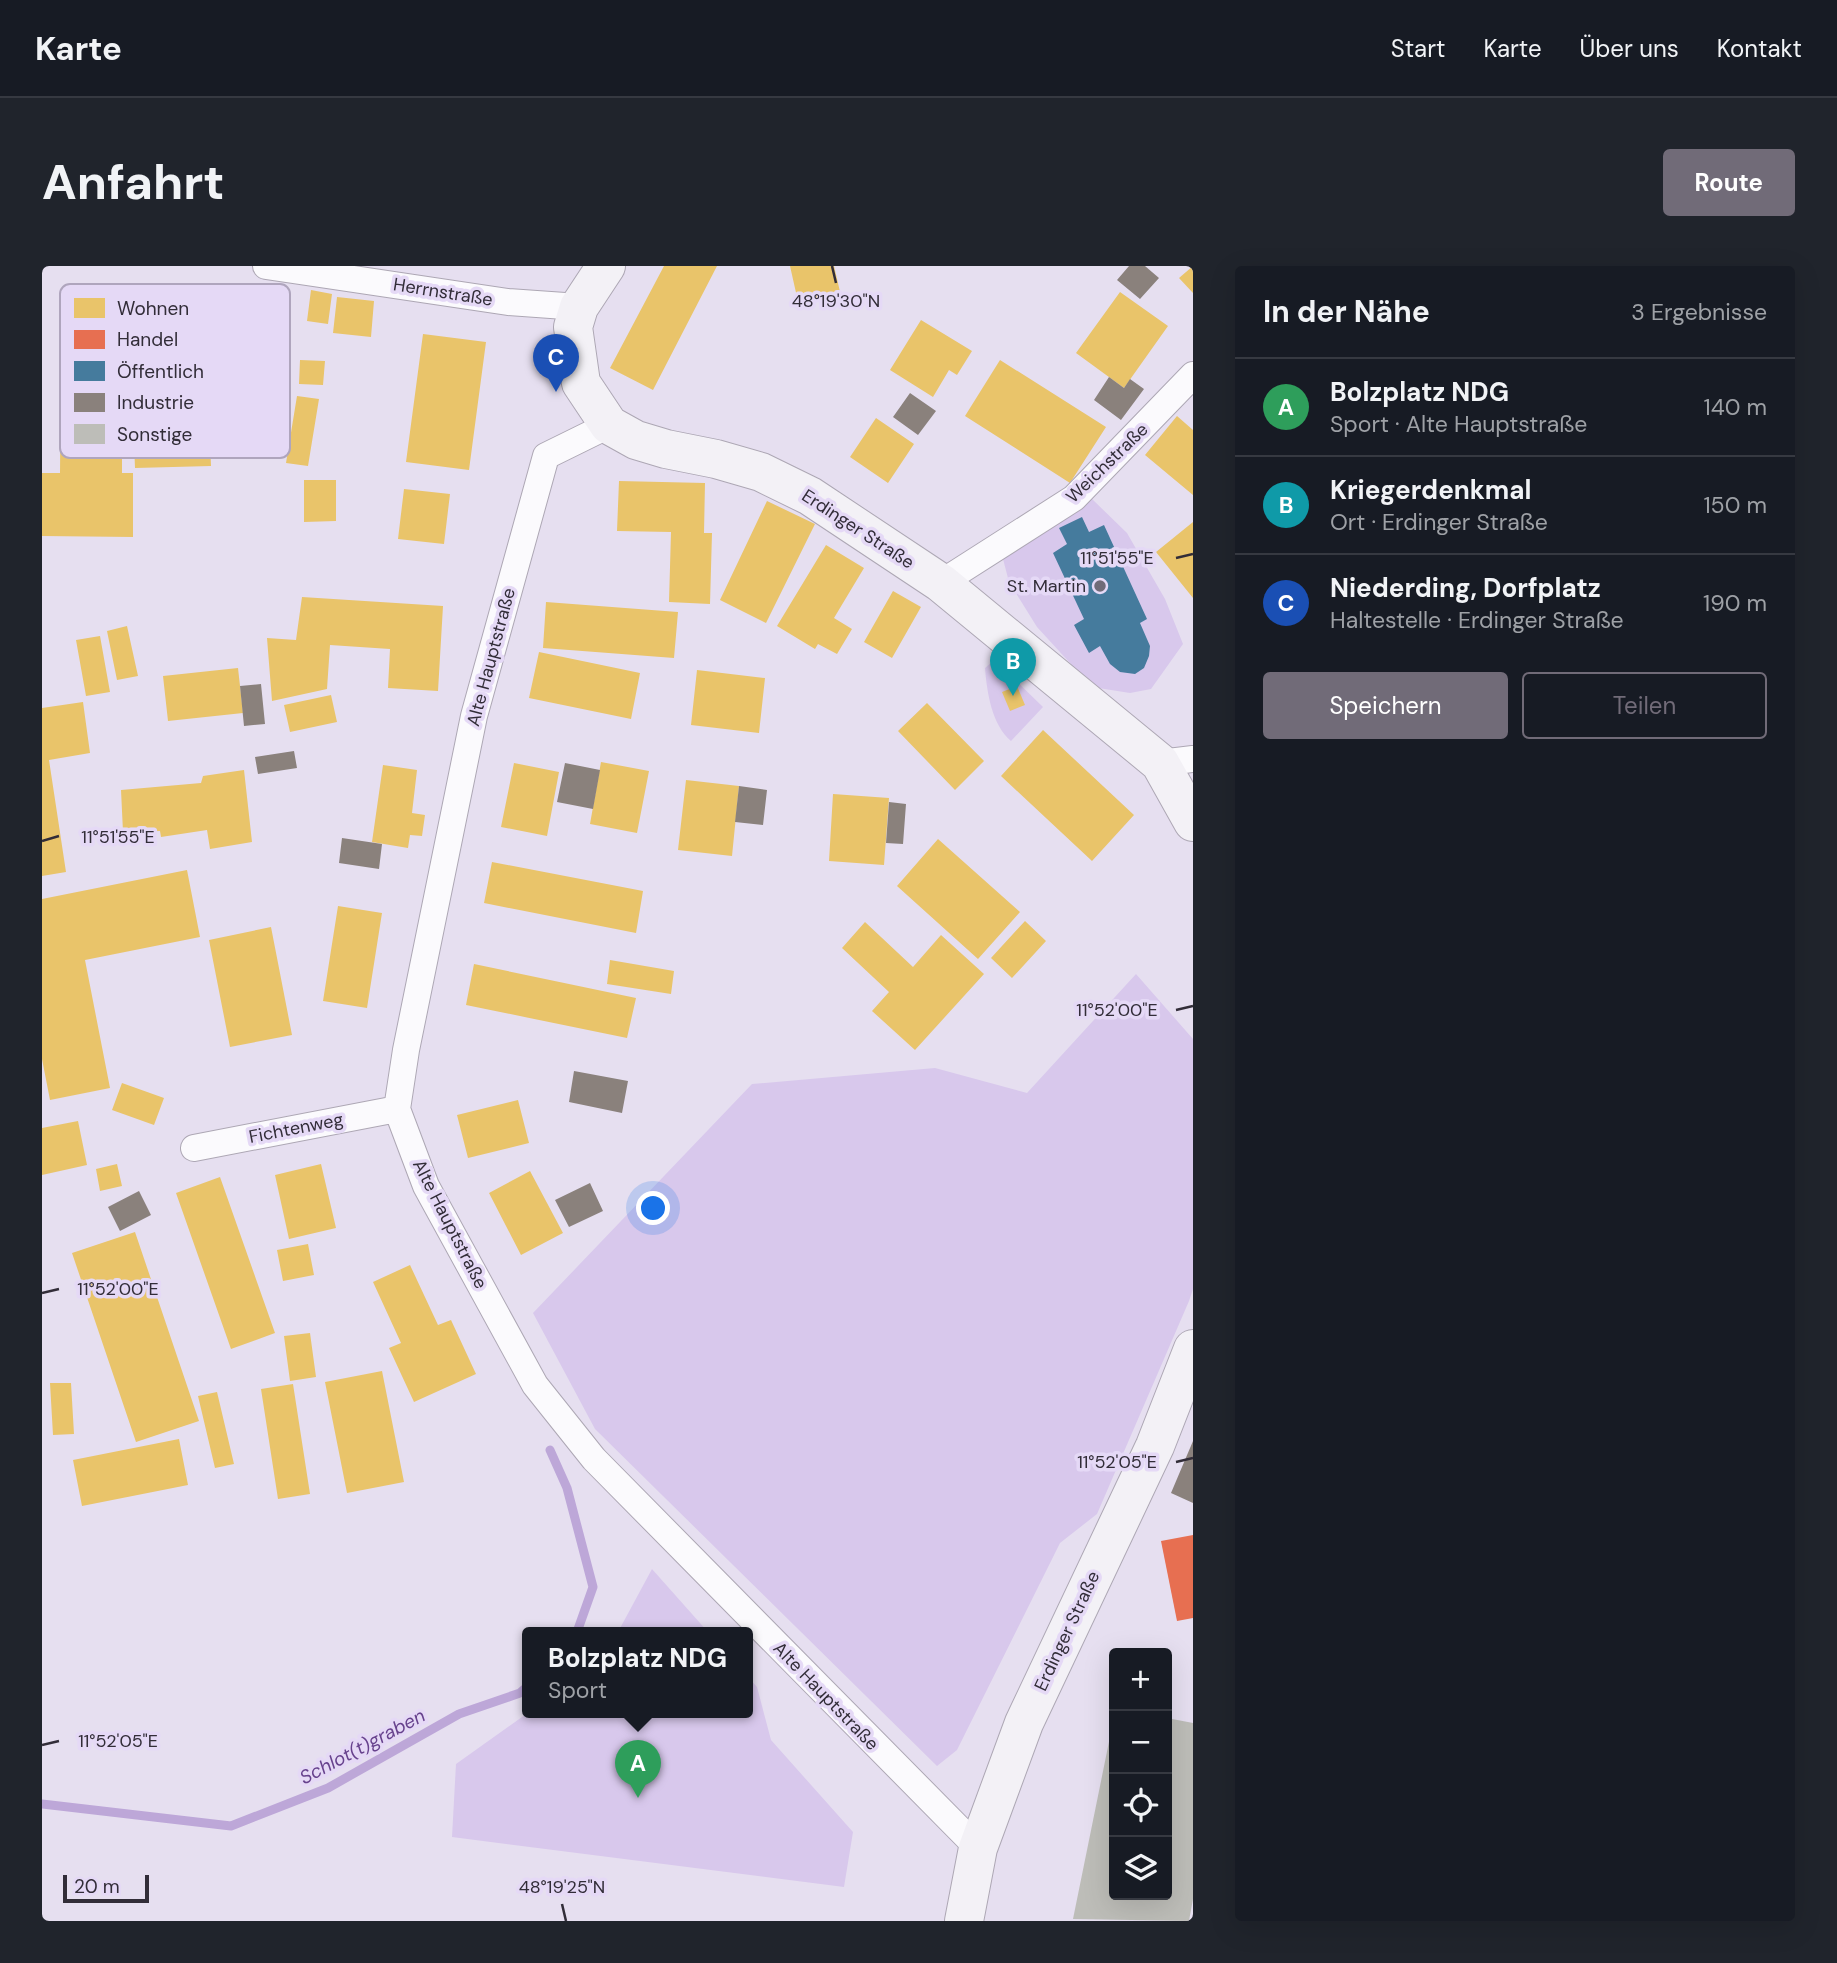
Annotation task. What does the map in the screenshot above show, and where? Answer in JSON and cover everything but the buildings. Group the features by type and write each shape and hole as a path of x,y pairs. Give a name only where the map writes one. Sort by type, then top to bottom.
{"street":[{"name":"Herrnstraße","path":"266,266 508,302 579,307"},
{"name":"Erdinger Straße","path":"606,266 579,307 573,327 581,383 609,425 636,440 749,469 798,490 941,583 1176,761 1193,822"},
{"name":"Weichstraße","path":"941,583 1074,498 1193,375"},
{"name":"Alte Hauptstraße","path":"609,425 546,457 474,716 397,1109 426,1186 535,1385 594,1459 978,1849"},
{"name":"Fichtenweg","path":"194,1148 397,1109"},
{"name":"Erdinger Straße","path":"964,1921 978,1849 1024,1723 1155,1446 1193,1349"}],"shaded area":[{"path":"1091,498 1127,533 1165,599 1183,644 1151,689 1130,693 1092,687 1037,627 1009,582 1003,559 1054,520"},
{"path":"992,662 1003,668 1043,707 1011,741 999,726 989,698 985,668"},
{"path":"1136,974 1193,1039 1193,1289 1097,1514 1060,1543 957,1750 937,1766 595,1429 533,1313 752,1084 935,1068 1027,1093"},
{"path":"652,1569 704,1627 621,1627"},
{"path":"753,1683 757,1687 771,1740 853,1832 844,1887 452,1837 456,1764 522,1717 753,1718"}],"waterway":[{"name":"Schlot(t)graben","path":"550,1450 567,1488 593,1587 579,1627"},
{"name":"Schlot(t)graben","path":"42,1804 231,1826 328,1788 459,1714 522,1691"}],"place":[{"name":"Niederding, Dorfplatz","path":"556,392"},
{"name":"St. Martin","path":"1100,586"},
{"name":"Kriegerdenkmal","path":"1013,696"},
{"name":"Bolzplatz NDG","path":"638,1798"}]}
